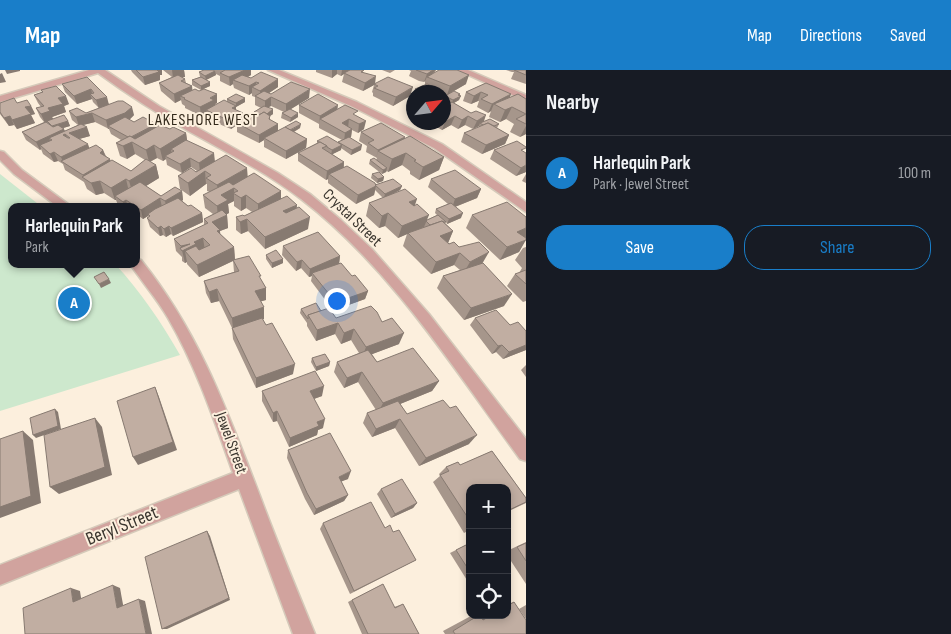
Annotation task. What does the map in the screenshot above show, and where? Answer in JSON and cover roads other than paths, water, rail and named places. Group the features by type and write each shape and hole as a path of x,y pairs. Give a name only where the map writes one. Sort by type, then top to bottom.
{"street":[{"path":"0,99 99,70"},
{"name":"Crystal Street","path":"99,70 162,112 276,176 331,217 396,286 526,453"},
{"path":"272,70 354,104 438,146 526,208"},
{"path":"461,70 526,98"},
{"path":"0,154 18,172 61,203"},
{"name":"Jewel Street","path":"140,268 156,286 185,332 216,400 243,478 304,634"},
{"name":"Beryl Street","path":"0,575 243,478"}],"place":[{"name":"Harlequin Park","path":"74,303"}],"district":[{"name":"LAKESHORE WEST","path":"203,120"}]}
